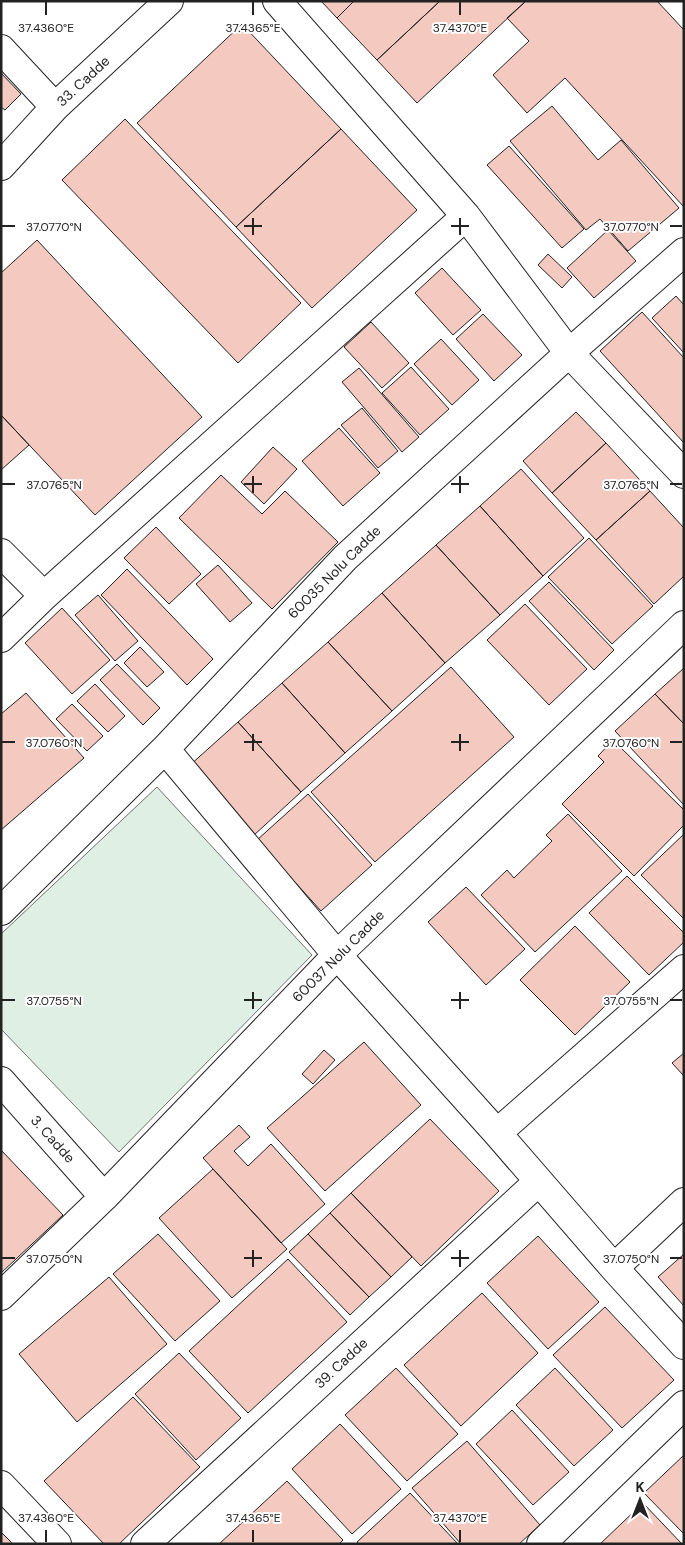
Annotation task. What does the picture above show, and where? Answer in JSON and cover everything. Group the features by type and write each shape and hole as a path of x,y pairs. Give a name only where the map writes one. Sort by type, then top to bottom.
{"street":[{"name":"33. Cadde","path":"1,166 55,106 169,1"},
{"path":"277,1 466,216 569,353 684,474"},
{"path":"1,49 55,106"},
{"path":"1,638 44,596 466,216"},
{"name":"60035 Nolu Cadde","path":"1,910 165,749 345,558 569,353 682,258"},
{"path":"1,553 44,596"},
{"name":"60037 Nolu Cadde","path":"1,1296 104,1196 337,955 684,625"},
{"path":"165,749 337,955 497,1132 538,1182 684,1346"},
{"path":"497,1132 684,969"},
{"name":"3. Cadde","path":"1,1081 104,1196"},
{"name":"39. Cadde","path":"145,1544 538,1182"},
{"path":"614,1268 684,1202"},
{"path":"541,1544 684,1405"},
{"path":"1,1485 57,1544"}],"green space":[{"path":"157,787 312,955 119,1152 1,1029 1,934"}],"building":[{"path":"321,1 354,1 337,18"},
{"path":"354,1 440,1 377,60 337,18"},
{"path":"440,1 526,1 417,103 377,60"},
{"path":"526,1 657,1 684,30 684,207 565,78 527,113 493,75 529,41 507,18"},
{"path":"242,24 341,129 236,227 137,123"},
{"path":"1,73 21,94 5,110 1,107"},
{"path":"552,106 598,160 621,140 679,208 628,251 600,219 586,230 510,141"},
{"path":"125,119 301,303 238,363 62,180"},
{"path":"341,129 417,210 312,308 236,227"},
{"path":"509,146 584,229 562,248 487,165"},
{"path":"608,230 636,261 594,298 567,268"},
{"path":"37,240 202,417 95,515 1,415 1,273"},
{"path":"548,254 572,277 562,288 538,265"},
{"path":"442,268 481,310 453,335 415,293"},
{"path":"676,296 684,305 684,353 652,318"},
{"path":"642,312 684,358 684,443 600,351"},
{"path":"483,314 522,355 494,381 456,339"},
{"path":"371,322 409,363 382,388 344,347"},
{"path":"441,339 479,380 452,405 414,364"},
{"path":"411,367 449,409 420,435 382,393"},
{"path":"359,368 419,437 402,452 342,382"},
{"path":"362,408 398,451 378,468 341,425"},
{"path":"576,412 606,443 552,493 523,461"},
{"path":"1,415 29,445 1,470"},
{"path":"339,428 380,473 343,506 302,461"},
{"path":"606,443 650,491 596,540 552,493"},
{"path":"273,447 297,469 264,504 241,482"},
{"path":"521,469 584,538 543,576 480,506"},
{"path":"221,475 262,514 285,491 338,542 272,609 179,518"},
{"path":"650,491 684,528 684,576 654,604 596,540"},
{"path":"480,506 543,576 500,615 436,545"},
{"path":"156,527 201,574 169,604 124,558"},
{"path":"589,538 653,606 612,644 548,577"},
{"path":"436,545 500,615 445,663 382,593"},
{"path":"218,565 252,603 230,622 196,584"},
{"path":"127,569 213,659 187,685 101,595"},
{"path":"549,582 614,650 594,670 529,601"},
{"path":"382,593 445,663 392,711 328,642"},
{"path":"98,595 138,641 115,661 75,615"},
{"path":"525,604 587,669 549,705 487,640"},
{"path":"62,608 110,660 72,694 25,643"},
{"path":"328,642 392,711 345,753 282,683"},
{"path":"140,647 164,672 147,687 124,663"},
{"path":"117,664 160,708 143,725 100,680"},
{"path":"451,667 514,737 375,862 311,792"},
{"path":"684,668 684,724 655,694"},
{"path":"282,683 345,753 301,792 238,722"},
{"path":"95,684 125,716 108,732 77,701"},
{"path":"26,693 84,758 1,830 1,714"},
{"path":"655,694 684,724 684,805 615,731"},
{"path":"72,704 103,736 87,751 56,719"},
{"path":"238,722 301,792 253,836 189,766"},
{"path":"613,740 684,810 684,825 634,876 562,804 604,762 598,756"},
{"path":"308,794 372,865 321,911 257,840"},
{"path":"568,814 622,871 535,952 481,895 507,870 514,878 552,841 546,835"},
{"path":"684,834 684,919 641,875"},
{"path":"627,876 684,933 684,942 649,975 589,913"},
{"path":"466,887 525,949 486,985 428,922"},
{"path":"575,926 630,982 575,1035 520,980"},
{"path":"364,1042 421,1105 325,1191 267,1128"},
{"path":"324,1050 335,1060 313,1084 302,1074"},
{"path":"684,1053 684,1076 672,1063"},
{"path":"430,1119 499,1191 421,1266 351,1193"},
{"path":"239,1125 250,1137 234,1151 248,1166 271,1144 325,1204 281,1243 203,1158"},
{"path":"1,1150 63,1215 1,1273"},
{"path":"213,1169 287,1249 232,1298 159,1218"},
{"path":"351,1193 412,1257 391,1277 330,1213"},
{"path":"330,1213 391,1277 369,1297 308,1234"},
{"path":"158,1234 220,1301 175,1341 113,1274"},
{"path":"308,1234 369,1297 350,1315 289,1252"},
{"path":"538,1236 599,1302 548,1349 487,1283"},
{"path":"684,1254 684,1306 658,1277"},
{"path":"288,1259 347,1322 248,1413 189,1351"},
{"path":"109,1277 167,1344 77,1422 19,1354"},
{"path":"482,1293 538,1353 461,1426 404,1365"},
{"path":"605,1307 674,1380 622,1428 553,1355"},
{"path":"179,1353 241,1418 196,1460 135,1394"},
{"path":"396,1368 458,1434 407,1481 345,1415"},
{"path":"555,1368 613,1430 574,1466 516,1405"},
{"path":"133,1397 200,1467 119,1544 104,1544 44,1481"},
{"path":"512,1410 569,1472 533,1505 476,1444"},
{"path":"340,1424 401,1489 352,1534 292,1469"},
{"path":"467,1441 540,1525 519,1544 461,1544 412,1488"},
{"path":"684,1455 684,1534 644,1493"},
{"path":"287,1481 343,1540 339,1544 219,1544"},
{"path":"410,1493 458,1544 359,1544 357,1542"},
{"path":"643,1503 682,1544 600,1544"},
{"path":"1,1532 13,1544 1,1544"}]}
